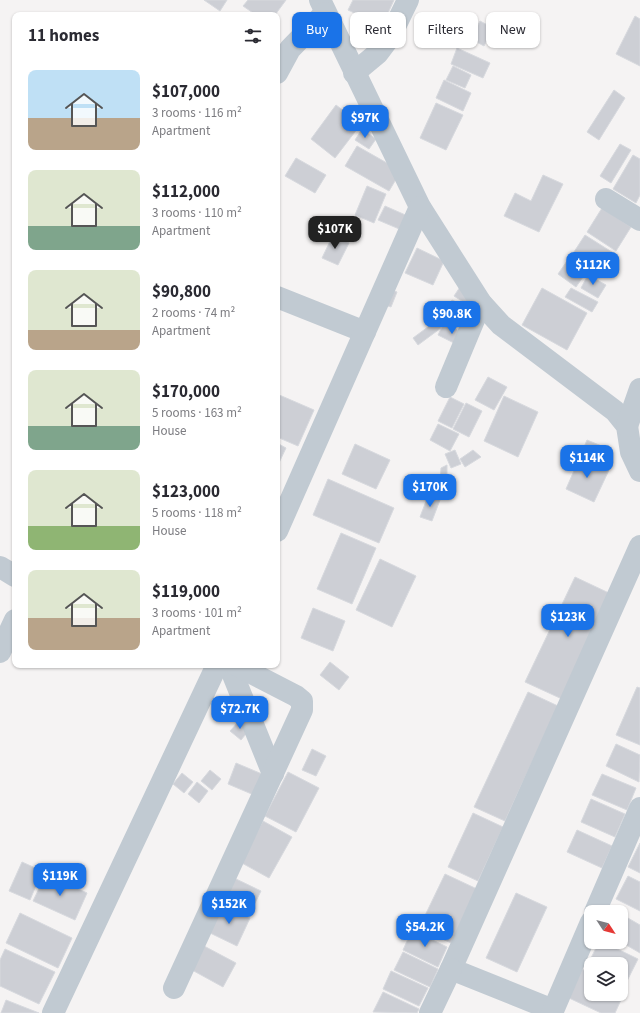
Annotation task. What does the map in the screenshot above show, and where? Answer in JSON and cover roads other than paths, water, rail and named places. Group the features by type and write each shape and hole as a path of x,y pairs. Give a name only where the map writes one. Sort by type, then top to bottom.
{"street":[{"path":"354,73 378,53 390,37 408,0"},
{"path":"280,67 290,49 322,7 420,207 481,303 501,325 615,411 627,426 632,452 640,471"},
{"path":"606,199 640,220"},
{"path":"280,524 420,207"},
{"path":"280,298 365,332"},
{"path":"446,387 481,303"},
{"path":"627,426 640,389"},
{"path":"430,1013 640,546"},
{"path":"0,567 12,574"},
{"path":"0,652 12,626"},
{"path":"53,1013 216,668"},
{"path":"230,668 273,774"},
{"path":"174,988 302,710 302,701 296,696 242,668"},
{"path":"598,905 640,808"},
{"path":"451,969 552,1011 584,938"}]}
